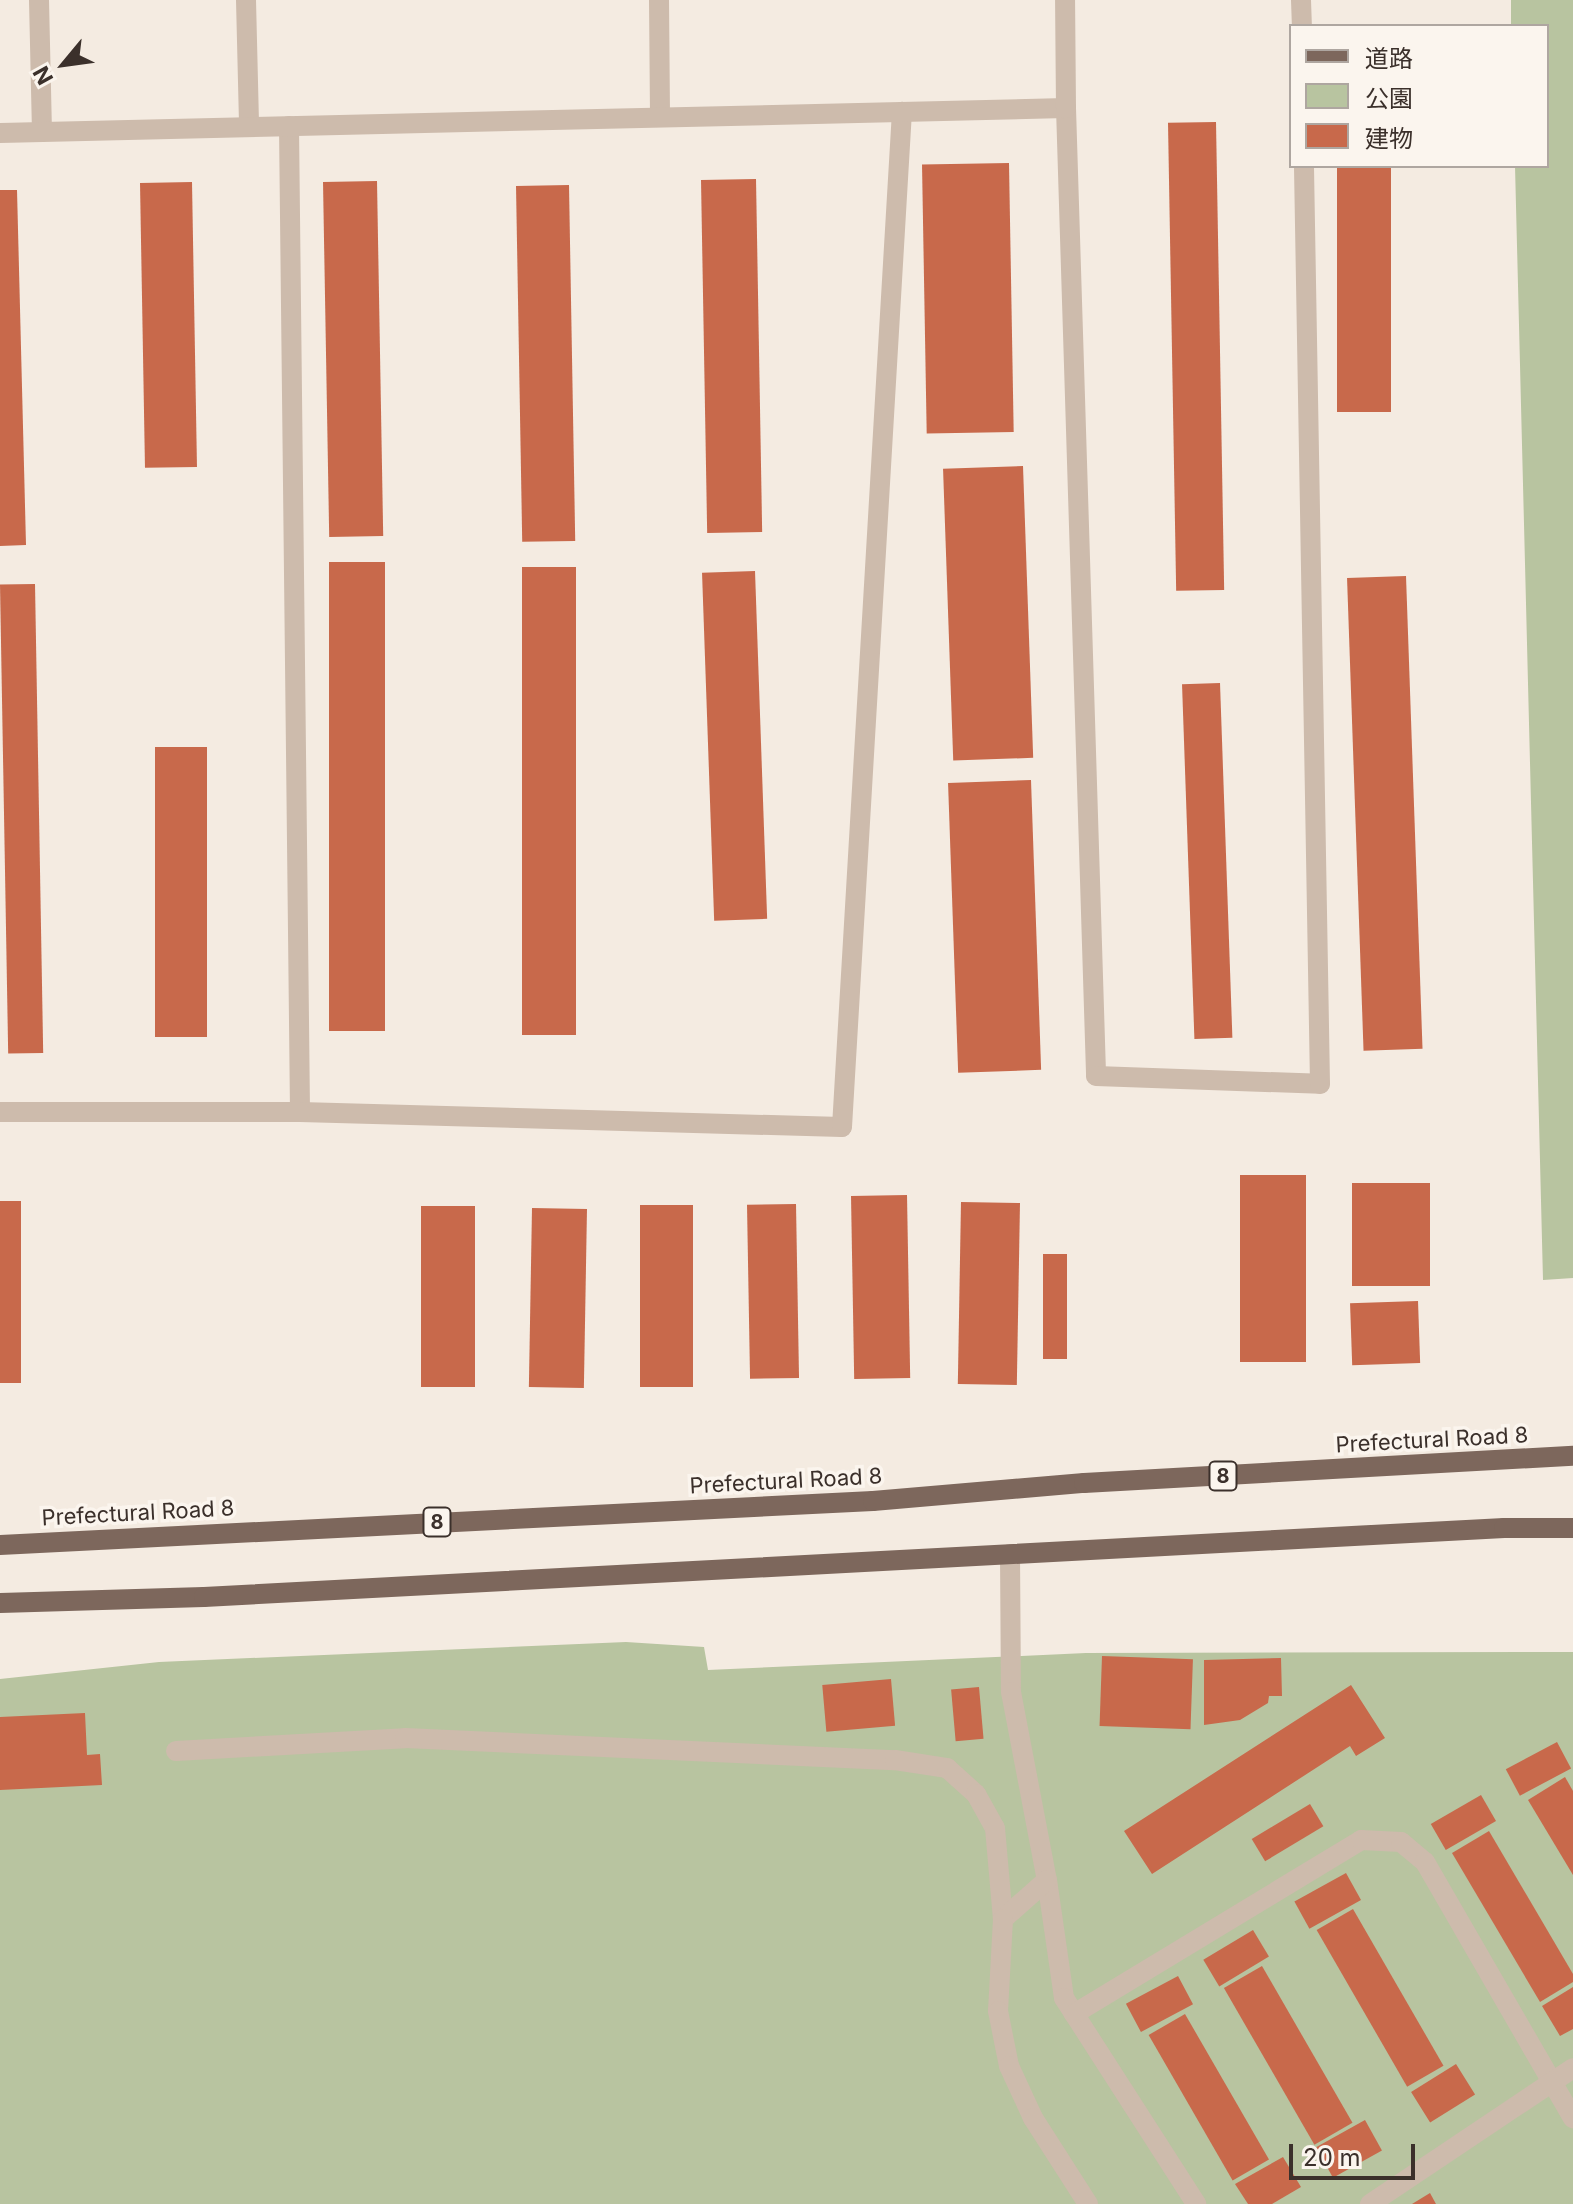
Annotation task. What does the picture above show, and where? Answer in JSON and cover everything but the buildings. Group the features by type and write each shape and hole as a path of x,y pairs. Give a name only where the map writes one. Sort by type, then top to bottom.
{"main road":[{"name":"Prefectural Road 8","path":"0,1545 873,1501 1084,1483 1573,1456"},
{"path":"0,1603 204,1597 1504,1528 1573,1528"}],"street":[{"path":"39,0 42,132"},
{"path":"246,0 249,127"},
{"path":"659,0 660,117"},
{"path":"1065,0 1096,1076 1320,1084 1304,168"},
{"path":"1301,0 1302,24"},
{"path":"0,133 1066,108"},
{"path":"0,1112 300,1112 842,1127 902,112"},
{"path":"289,126 300,1112"},
{"path":"1010,1554 1011,1692 1047,1880 1064,1998 1196,2204"},
{"path":"176,1751 405,1738 895,1760 947,1768 976,1794 995,1828 1003,1919 998,2011 1009,2066 1033,2118 1088,2204"},
{"path":"1074,2014 1361,1840 1401,1842 1425,1862 1573,2118"},
{"path":"1003,1919 1047,1880"},
{"path":"1370,2204 1573,2068"}],"green space":[{"path":"1511,0 1573,0 1573,1278 1543,1280 1515,168 1549,168 1549,24 1511,24"},
{"path":"626,1642 704,1647 708,1670 1086,1653 1573,1652 1573,2204 0,2204 0,1679 159,1662"}]}
